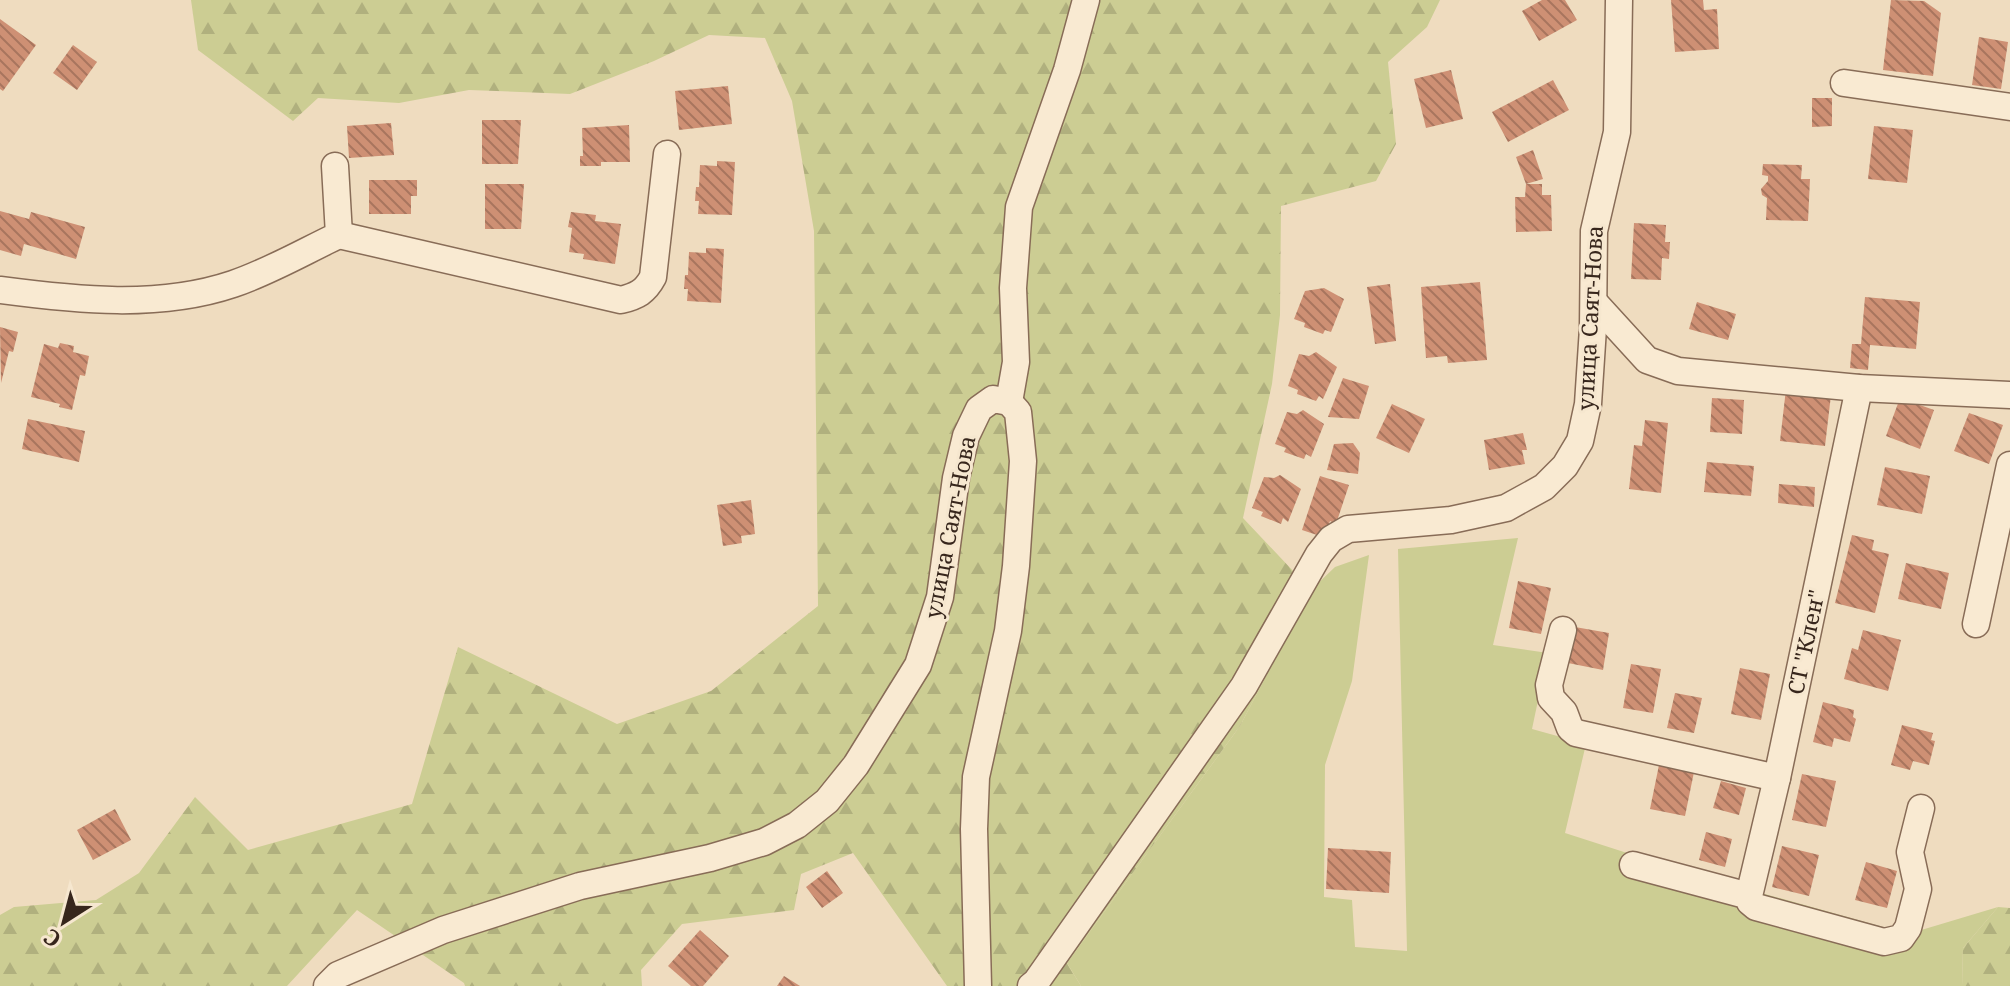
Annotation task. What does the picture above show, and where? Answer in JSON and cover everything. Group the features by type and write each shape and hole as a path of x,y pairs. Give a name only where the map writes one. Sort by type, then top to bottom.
{"street":[{"path":"978,986 974,829 976,777 1008,631 1023,461 1018,412 1009,402 1016,362 1013,288 1019,207 1067,70 1086,0"},
{"name":"улица Саят-Нова","path":"1031,986 1206,743 1244,686 1319,554 1331,539 1348,529 1451,520 1506,508 1544,487 1565,466 1580,441 1588,404 1597,213 1617,132 1619,0"},
{"path":"1844,83 2010,107"},
{"path":"0,290 57,297 164,299 233,284 339,235 621,300 637,296 647,289 653,277 667,154"},
{"path":"335,166 339,235"},
{"path":"1594,302 1647,360 1678,371 1859,388 2010,395"},
{"name":"СТ \"Клен\"","path":"1749,896 1859,388"},
{"name":"улица Саят-Нова","path":"327,986 338,975 443,930 580,886 710,858 764,842 797,825 827,801 856,765 918,665 940,597 956,478 966,436 979,409 993,399 1009,402"},
{"path":"1976,624 2010,465"},
{"path":"1563,630 1549,685 1551,698 1564,712 1570,728 1576,733 1777,778"},
{"path":"1633,865 1749,896 1756,907 1884,942 1894,941 1901,938 1908,928 1918,889 1910,852 1921,808"}],"green space":[{"path":"191,0 1440,0 1427,27 1388,62 1396,144 1376,181 1281,206 1280,315 1272,384 1243,518 1311,590 1240,726 1067,963 1081,986 947,986 853,853 801,874 794,910 682,924 641,970 642,986 465,986 357,910 287,986 0,986 0,915 14,907 96,900 139,873 195,797 248,850 412,804 458,647 617,724 711,691 818,606 814,231 792,101 765,38 709,35 654,61 570,94 469,90 399,103 318,98 293,121 198,50"},
{"path":"1518,538 1493,645 1548,653 1532,729 1586,744 1565,833 1683,871 1908,934 1998,907 1963,948 1962,986 1081,986 1067,963 1240,726 1311,590 1335,567 1369,555 1352,681 1325,765 1324,897 1352,900 1355,947 1407,951 1398,549"},
{"path":"1998,907 2010,908 2010,986 1962,986 1963,948"}],"building":[{"path":"1542,0 1565,0 1577,20 1539,41 1522,11"},
{"path":"1671,0 1703,0 1704,10 1717,9 1719,49 1675,52"},
{"path":"1891,0 1924,1 1941,13 1933,76 1883,70"},
{"path":"0,19 36,45 3,91 0,89"},
{"path":"1979,37 2008,42 2001,89 1972,85"},
{"path":"73,45 97,62 77,90 53,73"},
{"path":"1451,70 1463,119 1426,128 1414,79"},
{"path":"1553,80 1569,110 1508,142 1492,112"},
{"path":"728,86 732,124 679,130 675,91"},
{"path":"1812,98 1832,98 1832,126 1812,127"},
{"path":"482,120 521,120 518,164 482,164"},
{"path":"391,123 394,155 349,158 347,126"},
{"path":"629,125 630,162 580,166 580,156 583,156 582,128"},
{"path":"1874,126 1913,130 1907,183 1868,179"},
{"path":"1533,150 1543,179 1526,184 1516,157"},
{"path":"717,161 735,162 732,215 698,214 699,201 695,201 700,165 717,166"},
{"path":"1763,164 1802,165 1801,179 1810,179 1808,221 1766,220 1767,198 1762,195 1761,189 1768,176 1762,175"},
{"path":"369,180 417,180 417,196 411,196 411,214 369,214"},
{"path":"485,184 524,184 521,229 485,229"},
{"path":"1526,184 1542,184 1542,195 1551,195 1552,231 1516,232 1515,197 1525,197"},
{"path":"0,211 29,219 31,212 85,227 76,259 24,244 21,256 0,250"},
{"path":"571,212 596,215 595,221 621,224 615,264 583,259 584,254 569,252"},
{"path":"1634,223 1666,225 1665,242 1670,242 1669,259 1662,258 1661,280 1631,279"},
{"path":"706,248 724,249 721,303 687,301 688,289 684,289 689,252 706,253"},
{"path":"1480,282 1487,360 1448,363 1447,356 1426,358 1421,287"},
{"path":"1390,284 1396,341 1375,344 1367,287"},
{"path":"1324,288 1344,299 1331,332 1325,330 1323,334 1304,327 1305,323 1294,319 1305,291"},
{"path":"1865,297 1920,302 1916,349 1870,345 1868,370 1850,368 1852,344 1861,344"},
{"path":"1697,302 1736,314 1728,340 1689,329"},
{"path":"0,327 18,332 13,352 9,351 1,383"},
{"path":"60,343 74,346 73,352 89,356 85,376 80,375 72,410 31,397 44,344 58,348"},
{"path":"1316,352 1337,367 1323,399 1319,396 1316,401 1297,394 1298,390 1288,386 1299,354 1309,356"},
{"path":"1343,378 1369,386 1359,419 1328,417"},
{"path":"1786,389 1831,395 1825,446 1780,441"},
{"path":"1712,398 1744,400 1742,434 1710,432"},
{"path":"1900,398 1934,410 1920,449 1886,436"},
{"path":"1392,404 1425,419 1409,453 1376,438"},
{"path":"1303,410 1324,424 1311,457 1306,454 1304,459 1284,452 1286,448 1275,444 1287,412 1297,414"},
{"path":"1969,413 2003,425 1989,464 1954,451"},
{"path":"28,419 85,431 79,462 22,449"},
{"path":"1645,420 1668,423 1661,493 1629,489 1634,445 1642,446"},
{"path":"1523,433 1527,450 1522,450 1525,464 1489,470 1484,440"},
{"path":"1353,443 1360,453 1358,474 1327,470 1334,444"},
{"path":"1707,462 1754,466 1751,496 1704,492"},
{"path":"1885,467 1930,476 1922,514 1877,505"},
{"path":"1280,475 1301,489 1288,522 1283,518 1281,524 1261,516 1263,512 1252,508 1264,477"},
{"path":"1320,476 1349,485 1336,524 1330,521 1320,536 1302,530"},
{"path":"1779,484 1815,487 1814,507 1778,503"},
{"path":"751,500 755,534 741,536 742,543 723,546 717,505"},
{"path":"1852,535 1874,540 1872,550 1889,554 1875,613 1835,603"},
{"path":"1906,563 1949,573 1941,609 1898,599"},
{"path":"1518,581 1551,588 1541,634 1509,628"},
{"path":"1575,627 1609,633 1603,670 1568,663"},
{"path":"1863,630 1901,640 1888,691 1844,679 1852,648 1858,650"},
{"path":"1631,664 1661,669 1653,713 1623,708"},
{"path":"1740,668 1770,674 1761,720 1731,714"},
{"path":"1675,693 1702,698 1694,733 1667,728"},
{"path":"1823,702 1854,710 1853,717 1856,719 1850,742 1834,738 1832,747 1813,742"},
{"path":"1902,725 1933,733 1931,740 1935,741 1929,765 1913,761 1910,770 1891,765"},
{"path":"1659,765 1694,772 1685,816 1650,809"},
{"path":"1802,774 1836,781 1826,827 1792,820"},
{"path":"1721,781 1746,788 1739,815 1713,808"},
{"path":"115,809 131,840 93,860 77,830"},
{"path":"1706,832 1732,839 1725,867 1699,860"},
{"path":"1782,846 1819,855 1809,896 1772,887"},
{"path":"1328,848 1391,852 1389,893 1326,889"},
{"path":"1866,862 1897,871 1887,908 1855,900"},
{"path":"827,871 843,893 822,908 806,887"},
{"path":"700,930 729,956 703,986 691,986 668,966"},
{"path":"784,976 800,986 777,986"}]}
